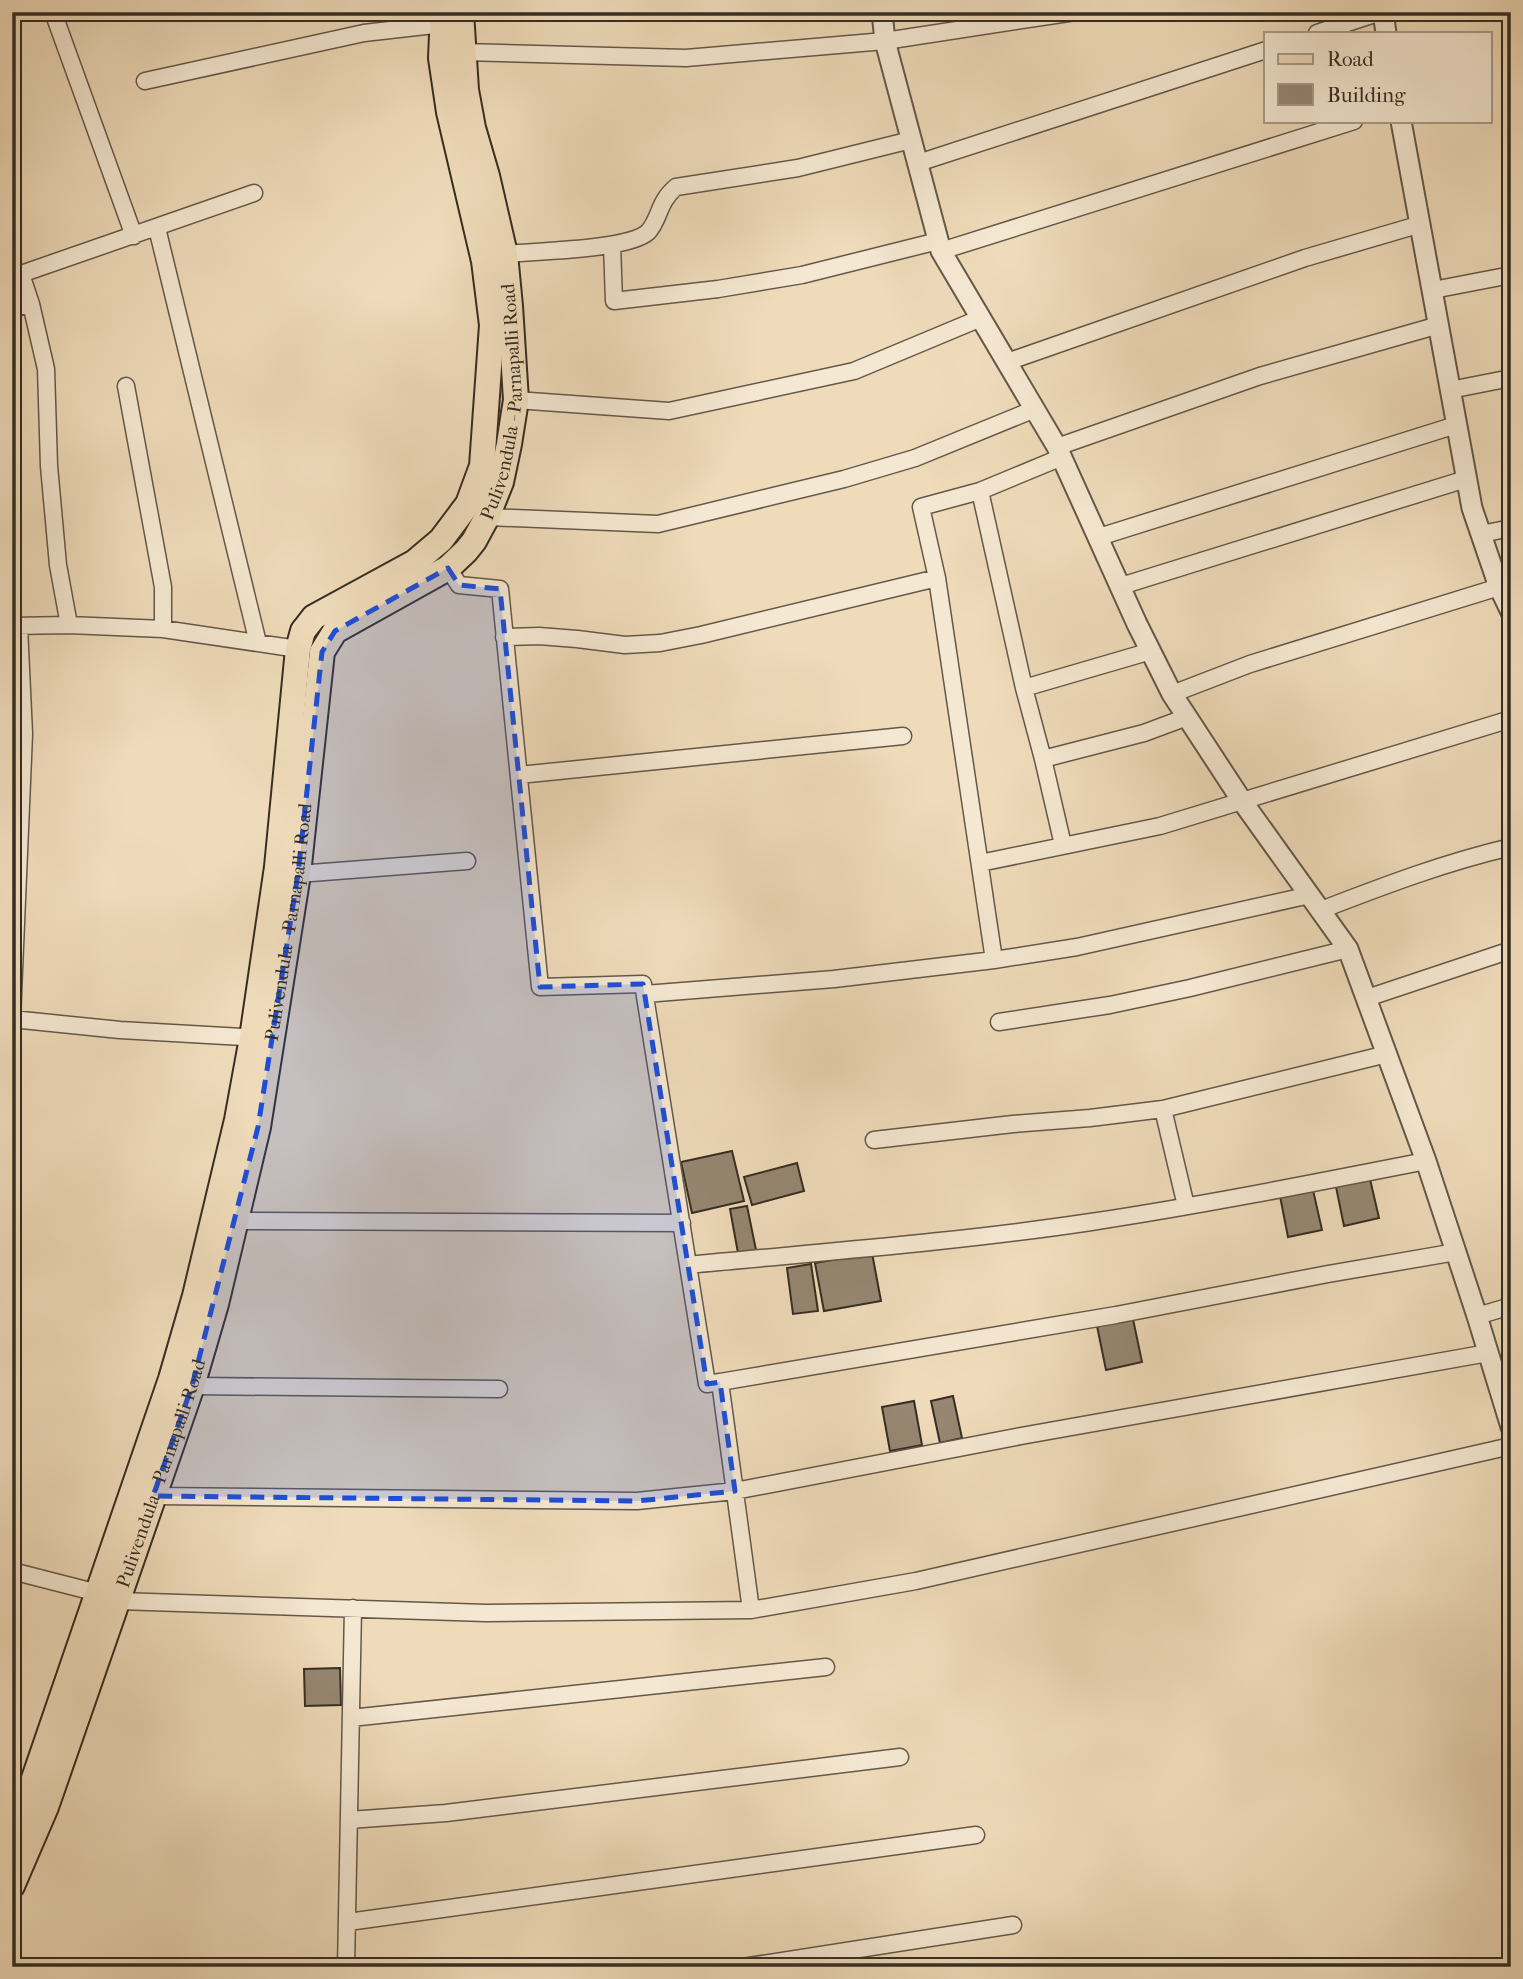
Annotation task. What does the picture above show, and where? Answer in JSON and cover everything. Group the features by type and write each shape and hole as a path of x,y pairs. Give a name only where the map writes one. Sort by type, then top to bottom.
{"main road":[{"name":"Pulivendula - Parnapalli Road","path":"12,1833 108,1597 153,1496 192,1386 216,1304 258,1127 262,1039 277,867 310,650 335,631 448,568 474,541 501,482 516,400 505,254 473,128 463,52 449,16"},
{"name":"Pulivendula - Parnapalli Road","path":"12,1886 46,1807 108,1597 195,1296 237,1120 262,1039 298,874 310,650 303,631 314,617 415,562 441,540 468,504 482,466 492,325 484,261 449,112 441,58 449,16"}],"street":[{"path":"53,12 134,236"},
{"path":"883,12 885,41 939,246 1060,452 1172,694 1242,801 1348,949 1426,1161 1489,1353 1503,1373 1511,1427"},
{"path":"463,52 686,58 885,41 1075,12"},
{"path":"1320,32 1382,12 1386,32"},
{"path":"145,81 449,16"},
{"path":"918,163 1264,51"},
{"path":"612,245 614,301 718,289 802,275 939,246 1351,122"},
{"path":"1401,122 1472,508 1499,587 1511,612"},
{"path":"505,254 612,245 636,239 649,231 666,196 676,187 798,168 911,140"},
{"path":"69,625 58,565 49,466 46,369 21,274 254,193"},
{"path":"1007,362 1305,258 1421,224"},
{"path":"157,228 258,643"},
{"path":"1433,290 1511,275"},
{"path":"12,308 31,304"},
{"path":"516,400 669,411 854,371 981,318"},
{"path":"994,960 937,578 921,507 980,491 1060,452 1260,376 1439,325"},
{"path":"1450,390 1511,377"},
{"path":"126,386 163,587 163,629"},
{"path":"486,517 659,524 844,480 915,458 1035,409"},
{"path":"1099,537 1456,425"},
{"path":"1121,586 1466,479"},
{"path":"980,491 1024,688 1063,845"},
{"path":"1481,534 1511,528"},
{"path":"448,568 459,585 500,589 540,987 643,984 707,1384 1102,1318 1456,1252"},
{"path":"505,637 565,638 625,645 660,643 937,578"},
{"path":"1172,694 1250,664 1499,587"},
{"path":"262,1039 120,1030 12,1019 24,734 16,626 163,629 310,650"},
{"path":"1024,688 1151,651"},
{"path":"1043,759 1144,733 1187,717"},
{"path":"980,863 1160,826 1511,719"},
{"path":"519,775 903,736"},
{"path":"645,994 834,979 1077,947 1378,888 1471,856 1511,847"},
{"path":"298,874 467,861"},
{"path":"999,1022 1110,1005 1348,949"},
{"path":"1367,998 1511,950"},
{"path":"874,1140 1163,1109 1387,1054"},
{"path":"1163,1109 1186,1206"},
{"path":"688,1265 1089,1222 1426,1161"},
{"path":"235,1221 682,1223"},
{"path":"1477,1316 1511,1306"},
{"path":"153,1496 637,1501 735,1491 1020,1436 1489,1353"},
{"path":"720,1382 751,1610"},
{"path":"192,1386 499,1390"},
{"path":"12,1571 108,1597 486,1613 751,1610 916,1581 1511,1446"},
{"path":"346,1967 353,1608"},
{"path":"351,1718 826,1667"},
{"path":"349,1820 446,1813 900,1757"},
{"path":"348,1922 976,1835"},
{"path":"743,1967 1013,1925"}],"highlighted area":[{"path":"448,568 459,585 500,589 540,987 643,984 707,1384 720,1382 735,1491 637,1501 153,1496 192,1386 258,1127 298,874 322,652 335,631"}],"building":[{"path":"732,1151 744,1201 692,1213 681,1162"},
{"path":"797,1163 804,1191 752,1205 744,1177"},
{"path":"1370,1179 1379,1218 1344,1226 1336,1187"},
{"path":"1313,1190 1322,1230 1288,1237 1280,1196"},
{"path":"747,1206 756,1250 738,1253 730,1209"},
{"path":"872,1253 881,1301 824,1311 815,1263"},
{"path":"811,1264 818,1311 793,1314 787,1268"},
{"path":"1133,1319 1142,1362 1106,1370 1097,1326"},
{"path":"953,1396 962,1438 940,1443 931,1401"},
{"path":"914,1401 922,1445 890,1451 882,1407"},
{"path":"340,1668 341,1705 305,1706 304,1669"}]}
